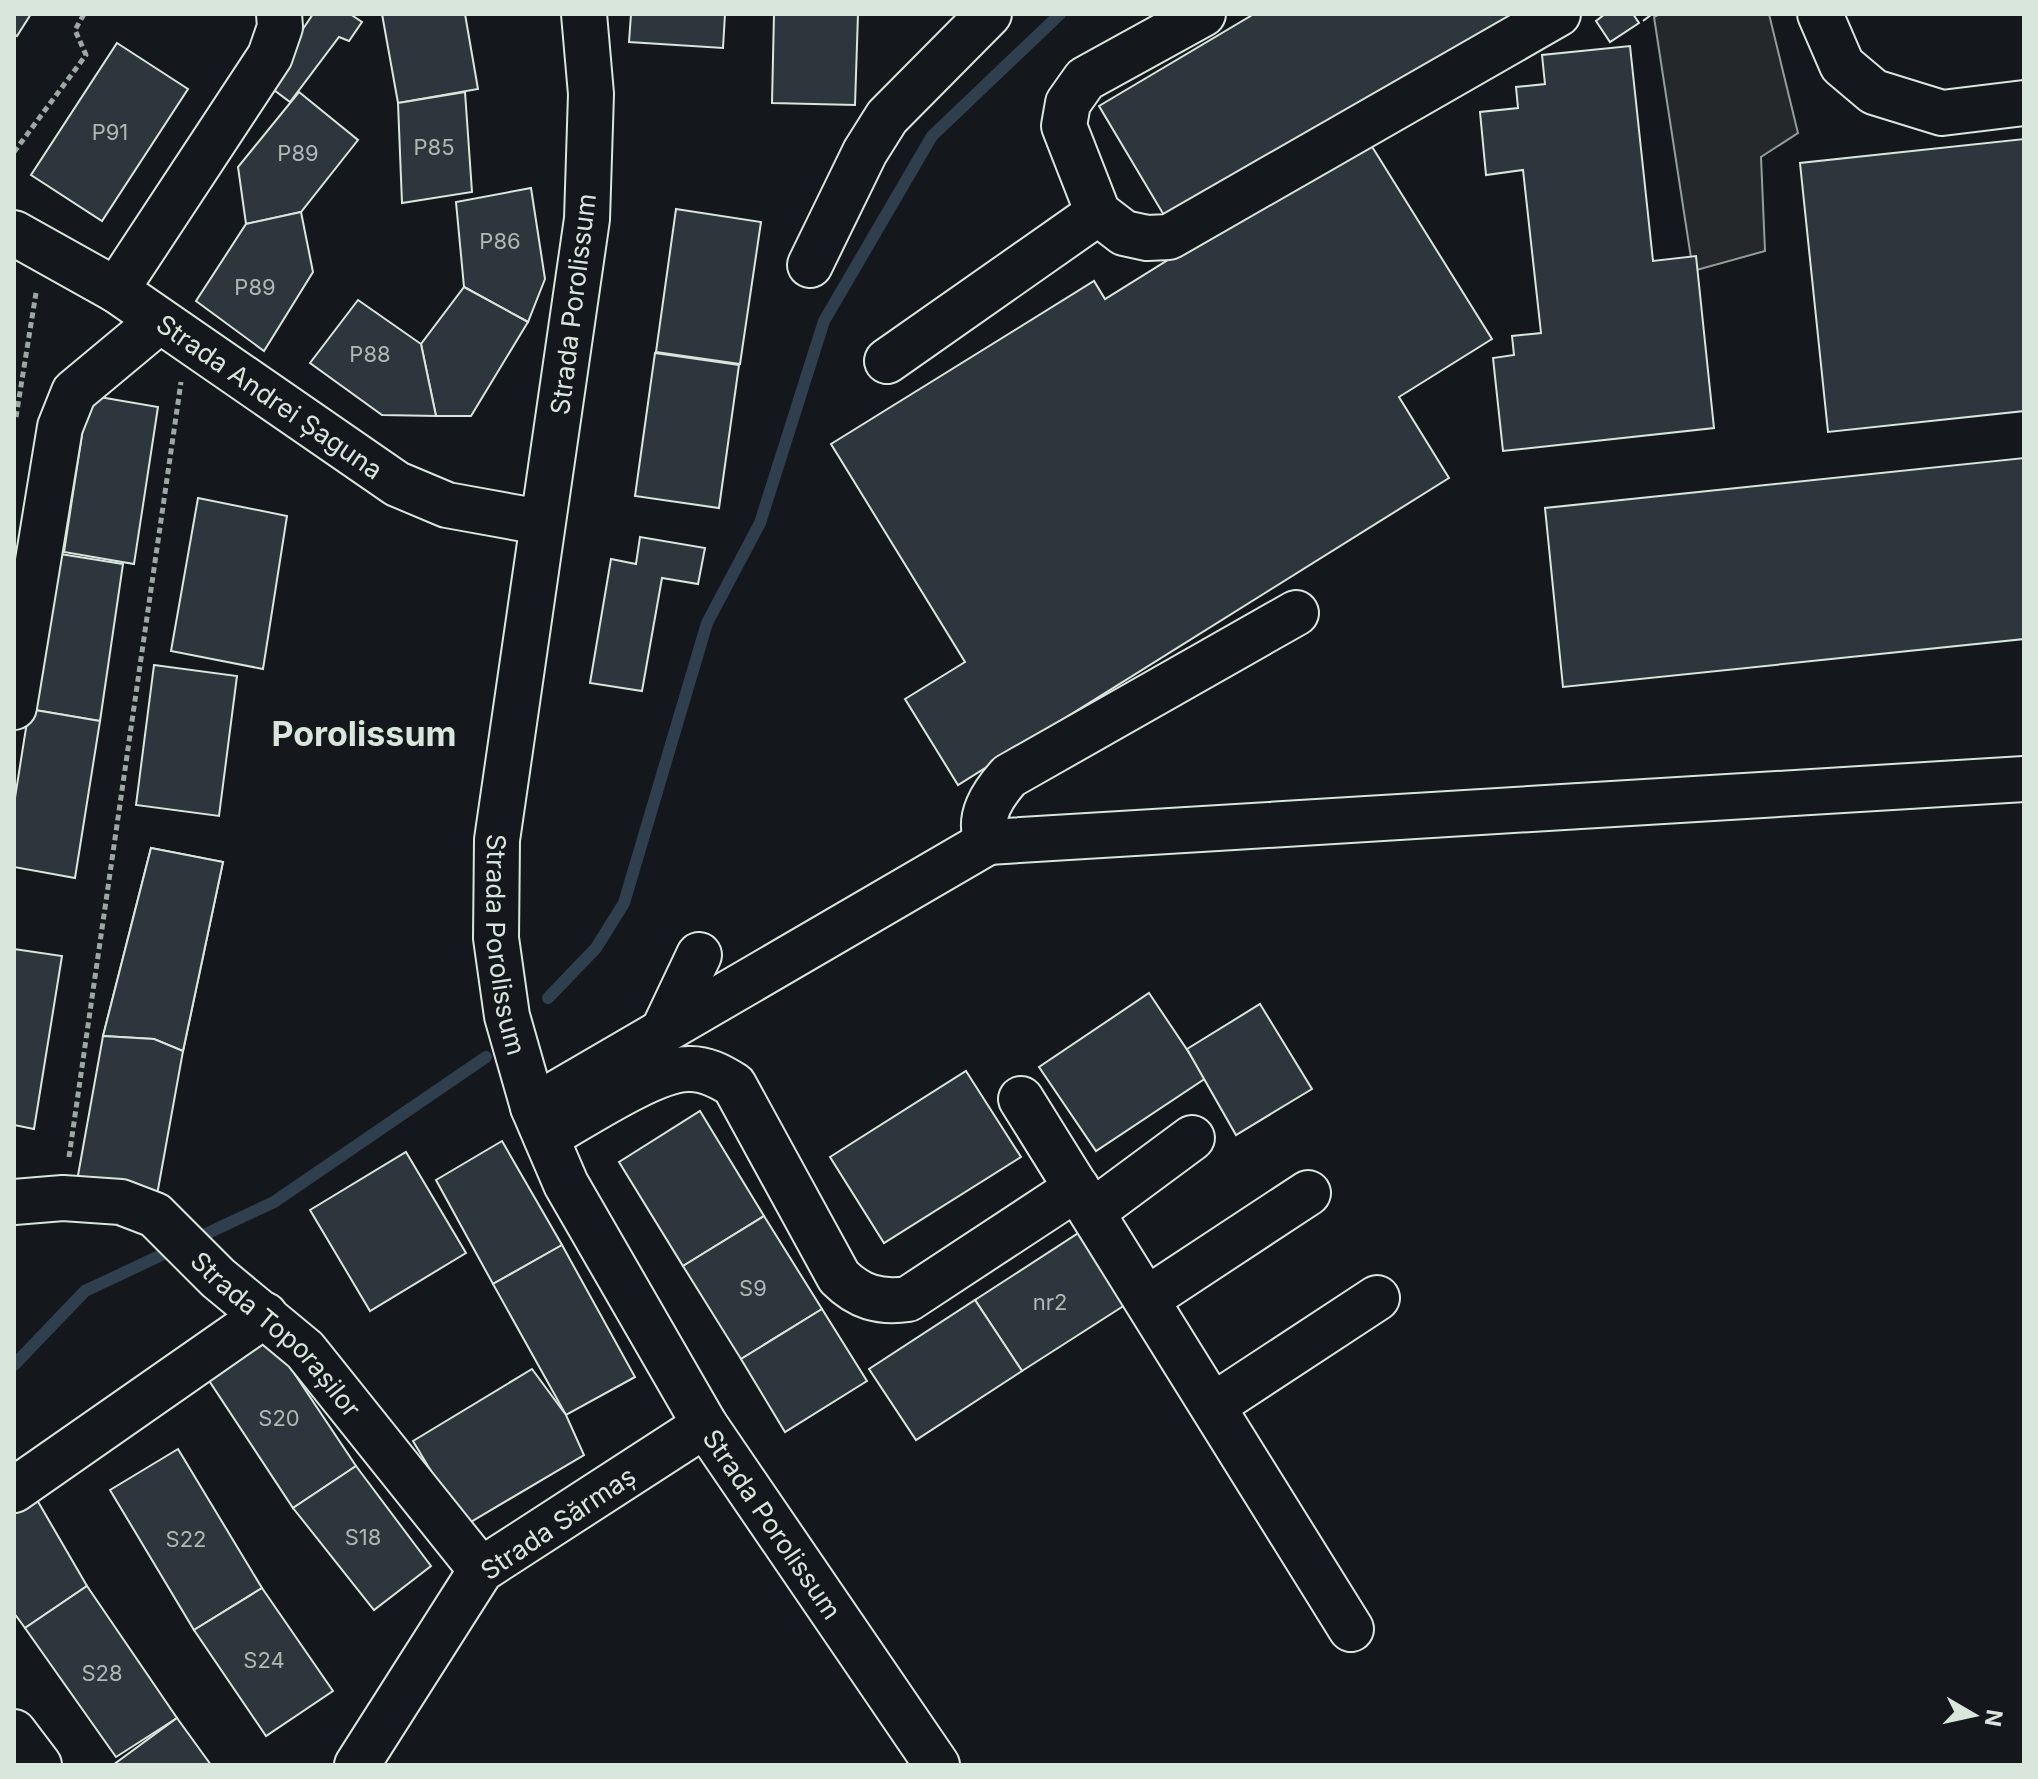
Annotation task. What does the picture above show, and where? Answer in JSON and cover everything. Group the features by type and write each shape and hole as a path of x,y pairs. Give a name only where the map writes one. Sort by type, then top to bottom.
{"street":[{"path":"116,290 270,56 280,27 279,14"},
{"name":"Strada Porolissum","path":"584,14 591,94 587,219 576,318 541,522 503,790 495,892 496,938 507,1016 540,1122 566,1184 705,1425 937,1765"},
{"path":"810,265 865,152 887,117 989,14"},
{"path":"1203,14 1085,79 1068,103 1064,126 1098,213 1124,233 1147,238 1169,237 1558,14"},
{"path":"1820,14 1842,65 1874,92 1942,113 2024,103"},
{"path":"887,361 1098,213"},
{"name":"Strada Andrei Șaguna","path":"28,242 116,290 172,332 397,484 447,505 541,522"},
{"path":"14,707 60,427 74,392 172,332"},
{"path":"988,842 983,832 989,804 1009,776 1296,613"},
{"path":"540,1122 663,1031 988,842 2024,779"},
{"path":"663,1031 699,955"},
{"path":"540,1122 660,1075 687,1069 719,1075 734,1085 839,1277 862,1295 891,1301 908,1299 1192,1138"},
{"path":"1021,1099 1351,1629"},
{"path":"1147,1299 1308,1193"},
{"name":"Strada Toporașilor","path":"14,1202 63,1198 121,1202 155,1215 218,1278 305,1350 481,1570"},
{"path":"1214,1405 1377,1298"},
{"path":"14,1490 265,1315"},
{"name":"Strada Sărmaș","path":"357,1765 481,1570 705,1425"},
{"path":"14,1732 39,1765"}],"path":[{"path":"14,152 86,55 75,30 84,14"},
{"path":"14,430 28,242"},
{"path":"63,1198 172,332"}],"shaded area":[{"path":"1660,14 1769,14 1798,133 1761,157 1765,251 1693,271 1654,17"}],"building":[{"path":"14,14 31,14 17,36 14,35"},
{"path":"313,14 350,14 362,22 349,41 339,37 290,102 266,84"},
{"path":"382,14 465,14 478,89 398,103"},
{"path":"631,14 725,14 723,48 629,42"},
{"path":"774,14 858,14 855,105 772,103"},
{"path":"1254,14 1515,14 1168,222 1099,106"},
{"path":"1605,14 1633,14 1639,23 1610,42 1596,21"},
{"path":"117,43 188,89 102,221 31,175"},
{"path":"1630,46 1653,261 1696,256 1714,428 1503,451 1493,358 1514,355 1512,336 1541,333 1523,170 1486,175 1480,112 1518,108 1516,87 1545,84 1542,55"},
{"path":"299,92 358,140 301,212 246,224 238,167"},
{"path":"465,92 472,192 402,203 398,103"},
{"path":"1366,137 1492,339 1399,397 1449,478 958,785 905,699 965,662 831,444 1094,281 1105,299"},
{"path":"2024,139 2024,411 1828,432 1800,163"},
{"path":"531,188 545,279 528,322 464,287 456,202"},
{"path":"676,209 761,222 740,364 656,352"},
{"path":"301,212 313,272 264,351 196,301 246,224"},
{"path":"464,287 528,322 471,416 436,416 421,344"},
{"path":"358,300 421,344 436,416 382,415 310,363"},
{"path":"655,353 739,365 719,508 635,496"},
{"path":"88,395 158,407 134,564 64,552"},
{"path":"2024,458 2024,639 1563,687 1545,508"},
{"path":"198,498 287,516 263,669 171,651"},
{"path":"640,537 705,548 698,584 662,578 642,691 590,683 611,559 636,564"},
{"path":"54,553 123,564 100,721 29,709"},
{"path":"154,665 237,676 219,816 136,805"},
{"path":"29,709 100,721 75,878 14,867 14,804"},
{"path":"151,848 223,862 183,1051 154,1039 103,1036"},
{"path":"151,848 223,862 183,1051 154,1039 103,1036"},
{"path":"14,949 62,956 34,1129 14,1125"},
{"path":"1149,993 1206,1078 1096,1151 1039,1067"},
{"path":"1260,1004 1312,1089 1236,1135 1187,1049"},
{"path":"103,1036 154,1039 183,1051 157,1195 77,1181"},
{"path":"966,1071 1021,1157 884,1243 830,1157"},
{"path":"700,1111 764,1216 683,1266 619,1162"},
{"path":"502,1141 562,1245 493,1284 436,1180"},
{"path":"406,1152 466,1253 370,1311 310,1210"},
{"path":"764,1216 822,1309 741,1359 683,1266"},
{"path":"1080,1232 1125,1305 1022,1371 975,1300"},
{"path":"562,1245 635,1377 566,1415 493,1284"},
{"path":"975,1300 1022,1371 916,1440 869,1369"},
{"path":"822,1309 867,1381 785,1432 741,1359"},
{"path":"264,1328 356,1466 293,1508 202,1370"},
{"path":"532,1369 566,1415 584,1455 464,1526 413,1441"},
{"path":"178,1449 262,1588 194,1630 110,1490"},
{"path":"356,1466 431,1566 374,1610 293,1508"},
{"path":"33,1493 87,1586 25,1628 14,1613 14,1506"},
{"path":"87,1586 177,1718 116,1757 25,1628"},
{"path":"262,1588 333,1691 266,1736 194,1630"},
{"path":"177,1718 211,1765 113,1765"}],"waterway":[{"path":"548,998 596,948 624,903 707,623 760,523 824,321 932,136 1060,14"},
{"path":"14,1365 85,1291 274,1202 486,1057"}],"fence":[{"path":"1643,21 1652,14"}],"district":[{"name":"Porolissum","path":"364,733"}]}
